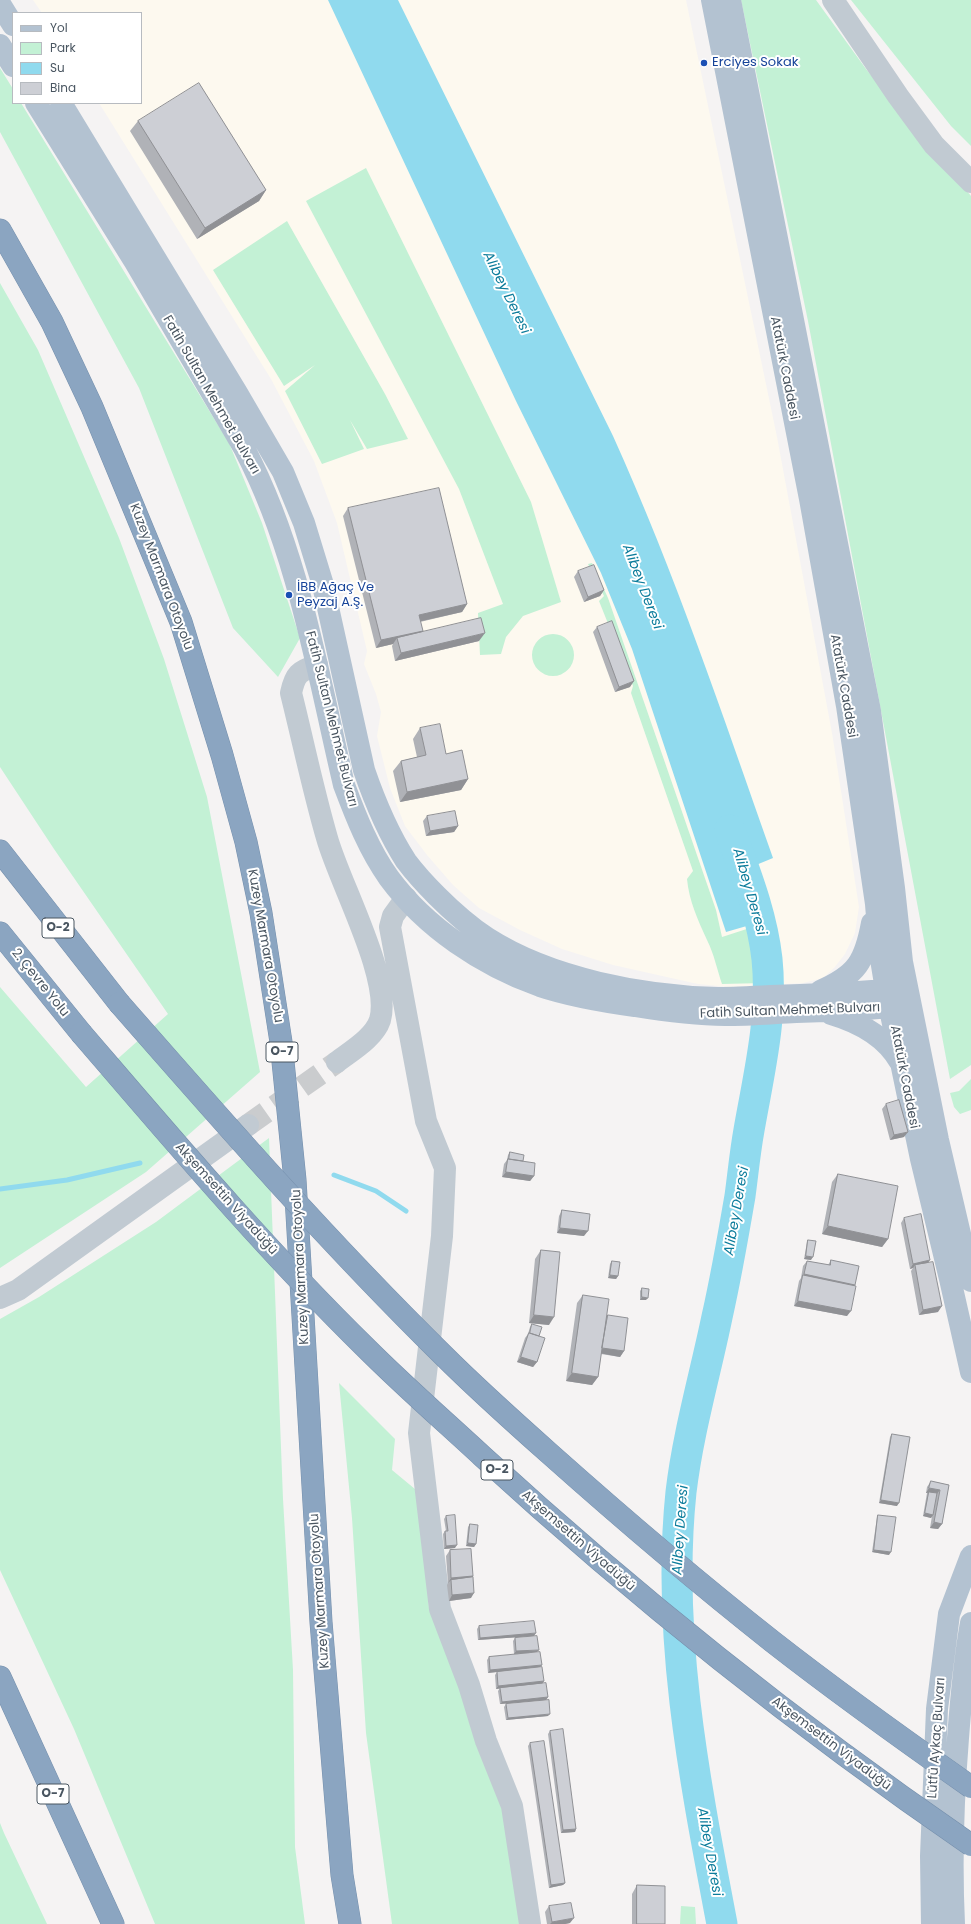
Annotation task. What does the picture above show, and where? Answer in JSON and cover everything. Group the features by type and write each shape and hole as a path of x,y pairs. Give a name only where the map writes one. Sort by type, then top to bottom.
{"highway":[{"name":"Kuzey Marmara Otoyolu","path":"0,230 52,322 92,407 181,622 224,762 246,842 261,913 281,1042 295,1180 321,1622 342,1875 350,1924"},
{"name":"O-2","path":"0,851 119,1003 241,1142 317,1226 445,1358 610,1508 715,1596 886,1727 971,1787"},
{"name":"2. Çevre Yolu","path":"0,933 81,1033"},
{"name":"Akşemsettin Viyadüğü","path":"81,1033 242,1217 315,1296 367,1349 511,1482 589,1552 724,1664 855,1763 971,1845"},
{"name":"O-7","path":"0,1677 113,1924"}],"main road":[{"name":"Atatürk Caddesi","path":"712,0 810,499 847,706 876,904 880,953 895,996 911,1061 938,1140 971,1281"},
{"name":"Atatürk Caddesi","path":"730,0 870,711 902,962 895,996"},
{"path":"0,4 12,23"},
{"path":"0,44 12,64"},
{"name":"Fatih Sultan Mehmet Bulvarı","path":"37,104 135,262 244,448 259,477 296,578 344,785 354,813 368,843 389,878 406,898 442,933 467,951 540,986 612,1003 665,1011 809,1000"},
{"name":"Fatih Sultan Mehmet Bulvarı","path":"62,104 237,393 282,472 304,523 323,585 364,770 374,799 388,830 407,862 428,887 457,916 488,938 527,959 558,971 594,981 679,996 722,1007 809,1000 895,996"},
{"path":"317,665 340,659"},
{"path":"325,701 348,696"},
{"path":"809,1000 841,982 858,966 868,946 876,904"},
{"path":"809,1000 873,1033 894,1051 911,1061"},
{"name":"Atatürk Caddesi","path":"911,1061 921,1159 971,1372"},
{"name":"Lütfü Aykaç Bulvarı","path":"932,1924 931,1856 937,1709 949,1614 971,1556"},
{"name":"Lütfü Aykaç Bulvarı","path":"954,1924 954,1805 964,1664 971,1623"}],"street":[{"path":"833,0 898,96 934,145 971,182"},
{"path":"317,665 301,671 293,684 291,693 327,839 375,965 382,1001 380,1020 375,1028 363,1041 337,1062"},
{"path":"406,898 393,916 390,927 426,1120 445,1168 442,1236 419,1433 440,1609 469,1685 486,1741 512,1806 530,1924"},
{"path":"380,1020 391,1023 407,1019"},
{"path":"0,1298 18,1290 248,1125"}],"shaded area":[{"path":"33,0 686,0 777,437 832,733 859,907 855,933 845,954 834,968 823,978 803,983 730,987 698,984 613,965 562,949 520,930 479,908 453,885 427,855 405,826 390,788 377,736 381,712 376,694 364,664 367,651 337,523 314,461 271,379 100,104 142,104 142,12 41,12"}],"green space":[{"path":"741,0 816,0 866,69 971,196 971,1065 950,1079 808,321"},
{"path":"851,0 971,0 971,146 951,126"},
{"path":"0,68 12,87 12,104 22,104 229,443 262,523 300,638 278,677 233,628 139,388 0,132"},
{"path":"366,168 531,502 561,602 523,616 506,637 501,654 480,655 478,613 503,604 459,489 306,201"},
{"path":"287,221 385,394 408,439 367,449 350,420 364,449 322,464 285,391 315,365 284,386 213,270"},
{"path":"0,283 38,350 119,538 164,659 207,797 260,1072 146,1172 0,1268 0,987 86,1087 168,1014 54,849 0,767"},
{"path":"592,563 608,598 716,910 722,937 756,926 765,971 765,983 722,984 712,951 692,903 687,879 693,871 631,693 633,686 599,601 604,596 588,564"},
{"path":"553,634 568,640 574,655 568,670 553,676 538,670 532,655 538,640"},
{"path":"971,1079 971,1110 960,1114 954,1107 950,1093 959,1091"},
{"path":"269,1138 283,1499 293,1670 295,1847 305,1924 155,1924 74,1729 0,1570 0,1319 39,1297 156,1222"},
{"path":"339,1383 395,1439 392,1470 421,1494 429,1608 505,1808 520,1924 392,1924 366,1733 352,1518"},
{"path":"0,1823 4,1833 47,1924 0,1924"},
{"path":"681,1906 695,1907 696,1924 680,1924"}],"water":[{"path":"328,0 398,0 613,436 636,488 678,592 773,858 739,872 757,923 726,932 632,649 601,573 516,401"}],"building":[{"path":"199,83 266,190 205,228 138,121"},
{"path":"439,488 467,604 419,615 423,631 381,640 348,508"},
{"path":"594,565 604,590 588,597 578,571"},
{"path":"481,618 485,633 401,653 397,638"},
{"path":"612,621 634,681 619,687 597,627"},
{"path":"440,724 446,754 462,750 468,779 407,792 401,761 426,755 420,728"},
{"path":"455,811 458,826 430,831 427,816"},
{"path":"899,1100 908,1132 894,1135 886,1104"},
{"path":"510,1152 524,1155 523,1161 509,1159"},
{"path":"508,1159 535,1163 534,1176 506,1172"},
{"path":"838,1174 898,1186 888,1239 828,1226"},
{"path":"562,1210 590,1214 588,1231 560,1228"},
{"path":"921,1214 930,1260 913,1264 904,1218"},
{"path":"808,1240 816,1241 813,1257 806,1256"},
{"path":"541,1250 560,1252 554,1317 534,1315"},
{"path":"831,1260 859,1266 855,1285 804,1274 807,1261 830,1265"},
{"path":"612,1261 620,1262 618,1276 610,1275"},
{"path":"933,1262 942,1306 923,1310 915,1265"},
{"path":"803,1275 856,1286 851,1311 798,1301"},
{"path":"642,1288 649,1289 648,1298 642,1297"},
{"path":"583,1295 609,1299 598,1377 572,1373"},
{"path":"608,1315 628,1318 624,1351 602,1348"},
{"path":"532,1324 542,1327 539,1336 530,1333"},
{"path":"529,1333 545,1338 537,1362 521,1357"},
{"path":"892,1434 910,1437 899,1503 881,1500"},
{"path":"931,1481 949,1485 942,1524 934,1522 940,1490 929,1488"},
{"path":"929,1492 937,1493 933,1515 925,1513"},
{"path":"455,1515 457,1545 446,1546 445,1531 448,1531 446,1516"},
{"path":"878,1515 896,1517 891,1552 874,1550"},
{"path":"470,1524 478,1525 476,1544 468,1543"},
{"path":"471,1549 473,1576 451,1578 450,1550"},
{"path":"473,1577 474,1593 452,1595 451,1580"},
{"path":"534,1621 536,1633 480,1638 479,1626"},
{"path":"537,1636 539,1650 516,1651 515,1638"},
{"path":"540,1652 542,1665 490,1670 489,1657"},
{"path":"542,1667 544,1681 498,1686 497,1672"},
{"path":"546,1683 548,1697 502,1702 500,1688"},
{"path":"549,1700 550,1714 508,1718 506,1704"},
{"path":"563,1729 576,1829 563,1830 550,1731"},
{"path":"544,1741 565,1883 551,1885 530,1743"},
{"path":"637,1885 665,1886 665,1924 637,1924"},
{"path":"571,1903 574,1918 552,1922 549,1906"}],"waterway":[{"name":"Alibey Deresi","path":"722,1924 702,1817 686,1709 680,1655 677,1600 677,1546 684,1470 692,1426 729,1257 767,1024 768,981 765,942 757,909 730,830"},
{"path":"0,1189 67,1180 140,1163"},
{"path":"334,1175 376,1191 406,1211"}],"tunnel":[{"path":"248,1125 337,1062"}],"place":[{"name":"Erciyes Sokak","path":"704,63"},
{"name":"İBB Ağaç Ve Peyzaj A.Ş.","path":"289,595"}]}
